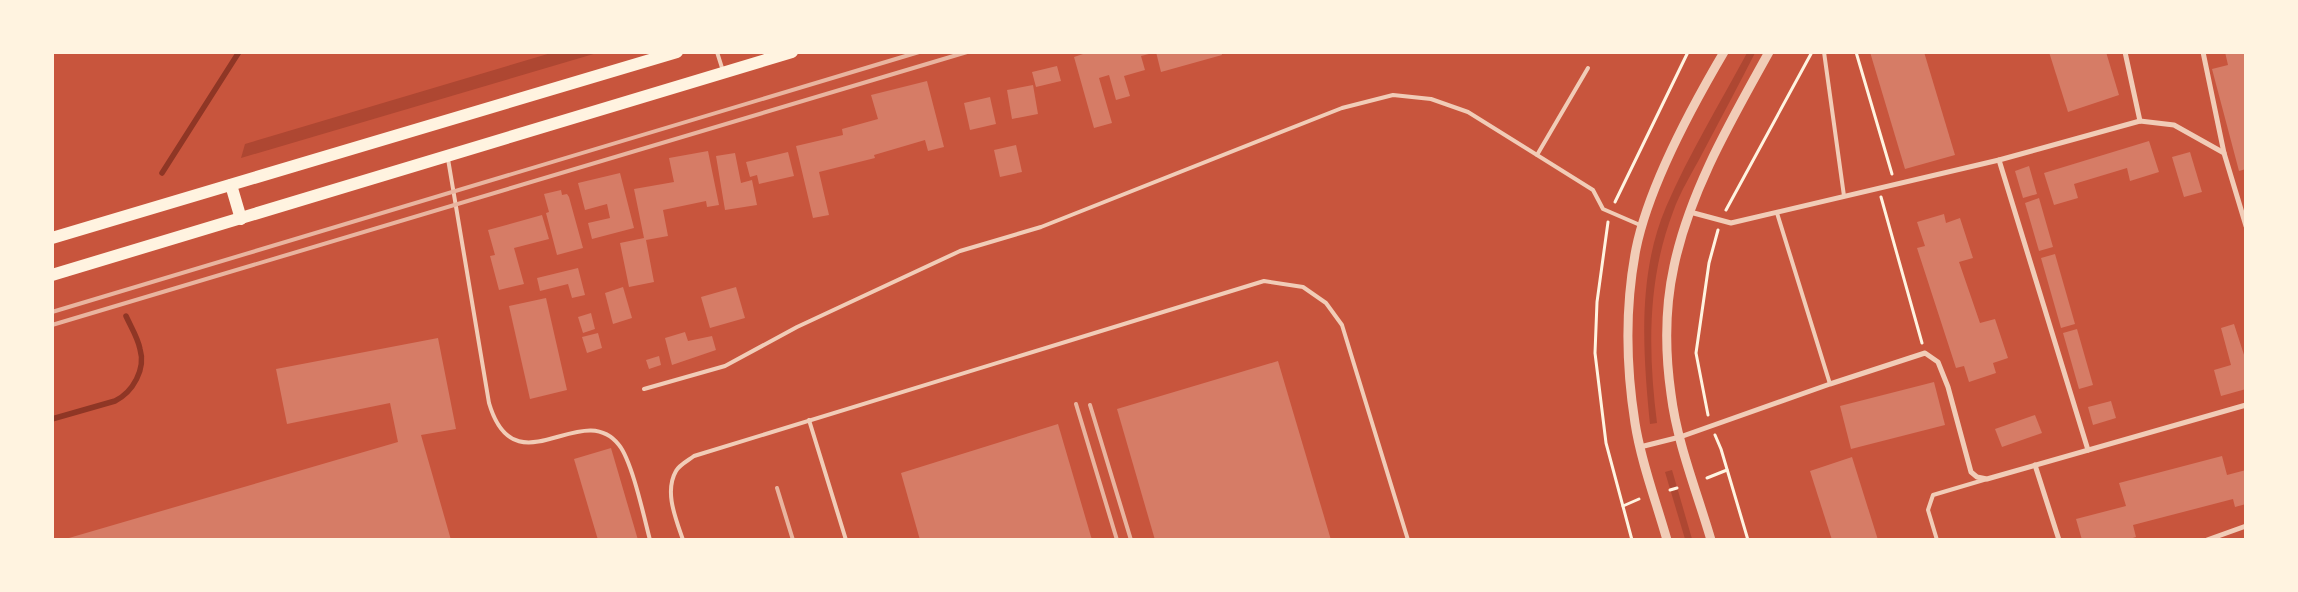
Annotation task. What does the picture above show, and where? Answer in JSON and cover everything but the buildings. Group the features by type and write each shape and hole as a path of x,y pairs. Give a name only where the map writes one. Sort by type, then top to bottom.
{"main road":[{"path":"52,238 677,52"},
{"path":"52,275 792,52"},
{"path":"231,185 241,219"}],"street":[{"path":"1667,540 1640,447 1635,423 1627,336 1633,274 1642,226 1648,206 1692,111 1724,52"},
{"path":"1711,540 1680,437 1671,396 1666,354 1668,307 1674,266 1690,212 1701,184 1740,104 1770,52"},
{"path":"2125,52 2140,121"},
{"path":"2204,52 2224,153 2246,226"},
{"path":"1690,212 1731,223 1999,160 2140,121 2174,125 2224,153"},
{"path":"1999,160 2088,450"},
{"path":"1640,447 1680,437 1925,353 1938,362 1948,387 1971,472 1977,477 1987,479 2246,405"},
{"path":"2035,465 2059,540"},
{"path":"2207,540 2246,526"}],"lane":[{"path":"717,52 723,73"},
{"path":"1824,52 1844,196"},
{"path":"1536,155 1588,68"},
{"path":"644,388 725,366 797,327 960,251 1041,227 1342,108 1393,96 1431,99 1468,112 1592,190 1603,209 1642,226"},
{"path":"448,157 489,403 496,422 510,436 526,443 546,442 587,429 600,432 614,439 626,458 650,540"},
{"path":"1777,213 1830,384"},
{"path":"683,540 674,510 671,486 677,470 694,456 1264,281 1303,287 1326,303 1342,325 1408,540"},
{"path":"809,420 846,540"},
{"path":"1937,540 1928,510 1933,495 1987,479"}],"path":[{"path":"1748,540 1721,449 1711,426 1696,353 1709,262 1720,220 1812,52"},
{"path":"1856,52 1895,184"},
{"path":"1878,188 1925,353"},
{"path":"1707,478 1727,470"},
{"path":"1670,490 1677,488"},
{"path":"1623,506 1639,499"}],"shaded area":[{"path":"551,53 597,53 241,158 245,144"},
{"path":"1747,53 1755,53 1683,190 1664,238 1654,290 1652,316 1652,370 1657,423 1650,424 1645,370 1644,314 1650,260 1657,233 1666,207 1685,168"},
{"path":"1672,470 1692,539 1685,539 1665,472"}],"waterway":[{"path":"162,173 239,52"},
{"path":"52,419 115,401 132,386 139,372 141,357 138,341 126,316"}],"railway":[{"path":"52,312 919,52"},
{"path":"52,325 967,52"},
{"path":"1076,404 1117,540"},
{"path":"1090,405 1131,540"},
{"path":"777,488 793,540"}]}
